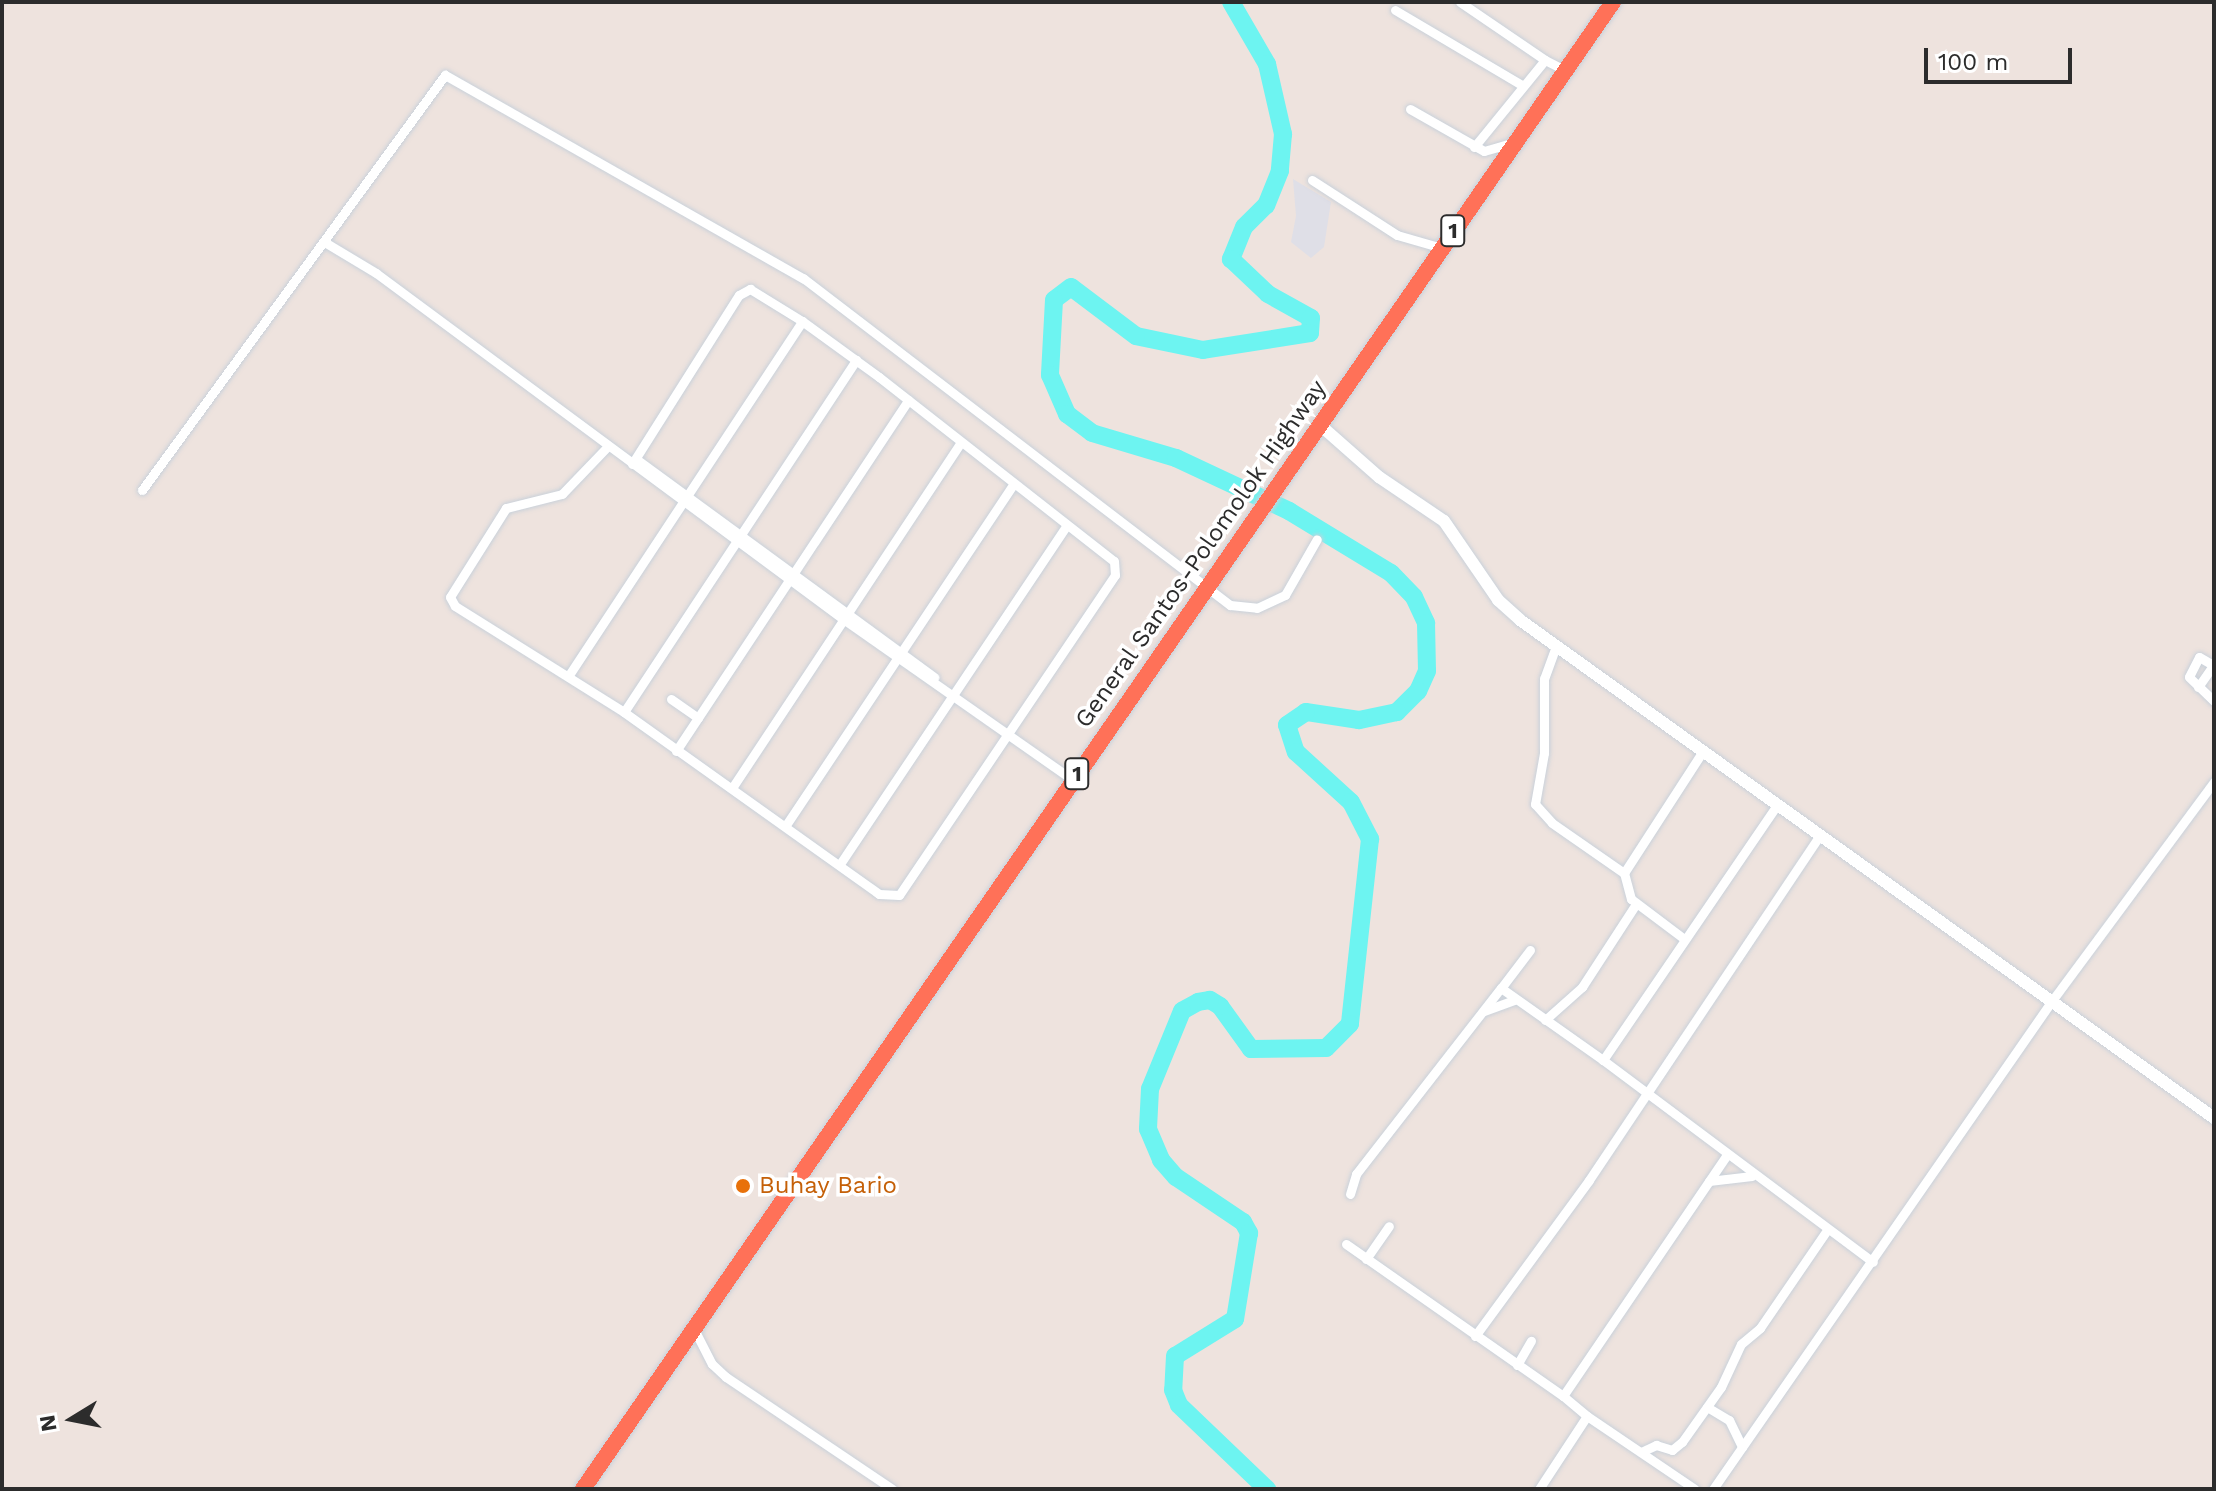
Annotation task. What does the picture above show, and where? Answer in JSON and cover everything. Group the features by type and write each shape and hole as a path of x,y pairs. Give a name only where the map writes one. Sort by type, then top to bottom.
{"highway":[{"name":"General Santos-Polomolok Highway","path":"583,1489 1565,70 1607,4"}],"street":[{"path":"1460,2 1545,60 1565,70"},
{"path":"1395,10 1522,85"},
{"path":"1474,147 1545,60"},
{"path":"142,490 326,243 445,75 835,299 1206,589 1245,609 1274,601 1294,585 1317,539"},
{"path":"1410,109 1484,151 1515,142"},
{"path":"1312,180 1397,235 1442,248"},
{"path":"326,243 424,306 608,446 634,461"},
{"path":"608,446 558,497 506,508 450,597 455,606 624,712 886,897 904,892 1117,569 908,400 757,291 744,291 634,461"},
{"path":"569,675 802,321"},
{"path":"624,712 856,360"},
{"path":"676,751 908,400"},
{"path":"575,420 1073,780"},
{"path":"1320,425 1379,477 1444,521 1498,600 1556,646 2214,1118"},
{"path":"732,788 961,442"},
{"path":"786,825 1013,484"},
{"path":"840,864 1066,526"},
{"path":"1556,646 1544,679 1544,753 1535,804 1552,823 1624,873"},
{"path":"2198,687 2214,665 2198,658 2189,677 2198,687 2214,701"},
{"path":"671,699 698,718"},
{"path":"1683,938 1636,904 1628,894 1624,873 1703,751"},
{"path":"1713,1489 2051,1002 2214,782"},
{"path":"1603,1060 1683,938 1777,805"},
{"path":"1475,1336 1589,1180 1644,1092 1819,836"},
{"path":"1545,1020 1582,987 1636,904"},
{"path":"1350,1194 1356,1174 1530,950"},
{"path":"1501,988 1603,1060 1752,1176 1873,1262"},
{"path":"1484,1011 1514,1000"},
{"path":"1563,1396 1726,1156"},
{"path":"1709,1181 1752,1176"},
{"path":"1366,1259 1389,1226"},
{"path":"1641,1452 1656,1445 1674,1450 1707,1407 1741,1344 1760,1328 1827,1230"},
{"path":"1346,1244 1695,1489"},
{"path":"694,1329 726,1377 892,1489"},
{"path":"1517,1365 1531,1341"},
{"path":"1707,1407 1729,1420 1742,1447"},
{"path":"1539,1489 1587,1416"}],"shaded area":[{"path":"1293,179 1331,202 1324,247 1311,258 1291,242 1296,216"}],"waterway":[{"path":"1231,2 1267,64 1283,134 1280,171 1266,205 1244,227 1231,259 1268,294 1311,318 1310,333 1203,350 1136,336 1071,287 1054,300 1050,375 1067,414 1092,433 1176,458 1289,511 1391,573 1414,597 1426,623 1427,671 1418,691 1397,712 1359,720 1306,712 1287,725 1296,752 1351,802 1370,839 1350,1024 1326,1048 1251,1049 1220,1006 1210,1000 1198,1002 1182,1011 1150,1089 1148,1129 1161,1160 1176,1177 1243,1222 1249,1233 1235,1319 1175,1356 1173,1390 1179,1405 1267,1489"}],"place":[{"name":"Buhay Bario","path":"743,1186"}]}
